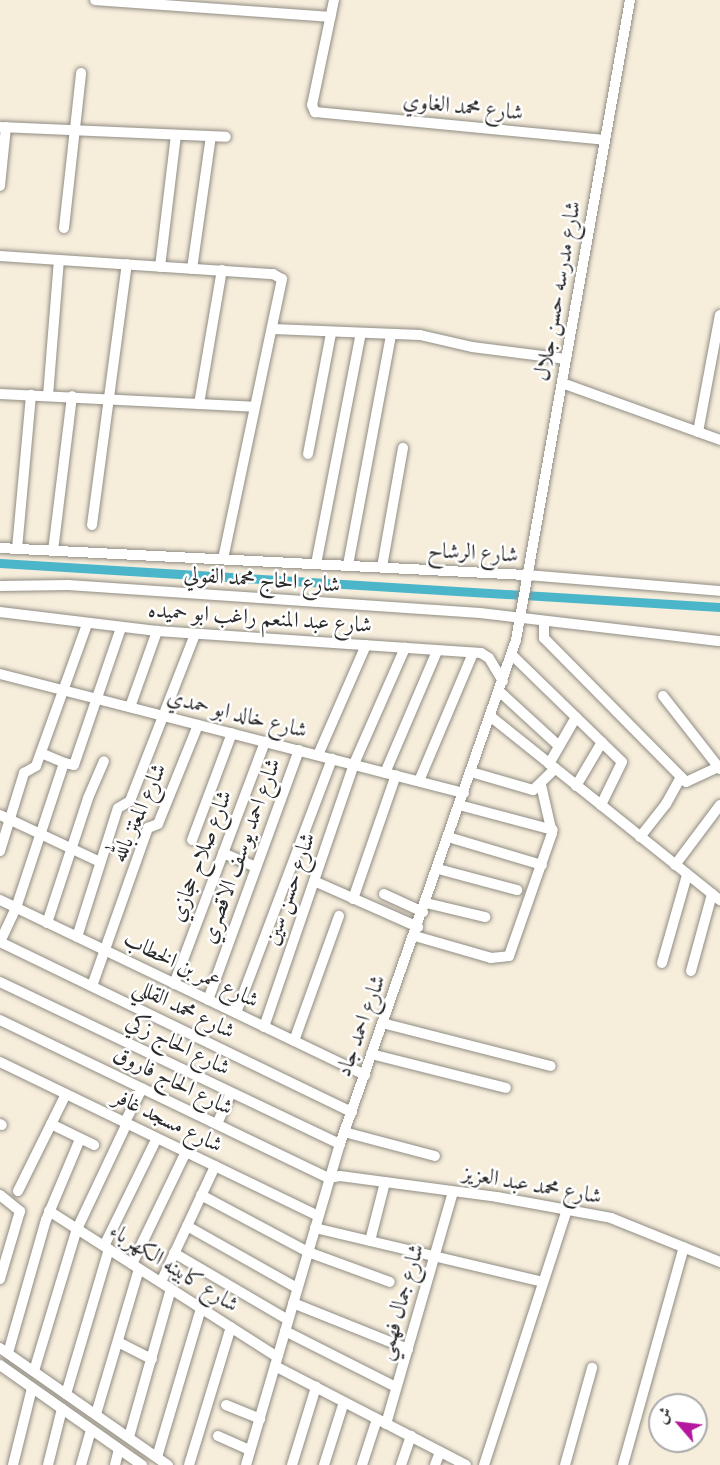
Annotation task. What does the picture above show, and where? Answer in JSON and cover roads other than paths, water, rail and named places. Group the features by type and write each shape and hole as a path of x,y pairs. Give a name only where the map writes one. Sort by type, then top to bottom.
{"street":[{"path":"95,0 330,17 334,0"},
{"name":"شارع مدرسه حسن جلال","path":"523,604 526,575 630,0"},
{"name":"شارع محمد الغاوي","path":"330,17 312,105 317,112 605,140"},
{"path":"64,228 81,73"},
{"path":"0,186 3,127 226,137"},
{"path":"160,267 176,135"},
{"path":"192,268 211,136"},
{"path":"0,256 273,274 282,279 223,559"},
{"path":"48,396 59,260"},
{"path":"92,525 127,264"},
{"path":"199,404 222,270"},
{"path":"698,432 720,315"},
{"path":"273,329 439,337 472,346 566,359"},
{"path":"308,454 331,333"},
{"path":"316,564 361,333"},
{"path":"348,565 391,335"},
{"path":"562,383 720,440"},
{"path":"0,394 110,397 254,407"},
{"path":"17,549 31,396"},
{"path":"53,551 72,396"},
{"path":"382,567 404,448"},
{"name":"شارع الرشاح","path":"0,548 526,575 720,591"},
{"name":"شارع الحاج محمد الفولي","path":"0,586 68,585 521,618 720,641"},
{"name":"شارع احمد جاد","path":"246,1465 329,1178 512,655 523,604"},
{"name":"شارع عبد المنعم راغب ابو حميده","path":"0,612 121,628 473,653"},
{"path":"544,621 544,638 681,777 689,783 720,767 663,696"},
{"path":"0,851 5,818 24,772 35,770 87,624"},
{"path":"41,753 74,765 95,698 121,628"},
{"path":"130,707 157,631"},
{"path":"77,937 118,808 130,801 195,634"},
{"path":"318,755 366,645"},
{"name":"شارع حسن سين","path":"264,1027 354,764 405,648"},
{"path":"353,899 390,774 437,651"},
{"path":"419,781 473,653 487,656 501,686 559,746"},
{"path":"512,655 602,742 622,765 601,805"},
{"name":"شارع خالد ابو حمدي","path":"0,674 464,793"},
{"path":"490,716 716,897 691,971"},
{"path":"471,772 530,790 541,786 552,766 559,746 576,717"},
{"name":"شارع المعتز بالله","path":"92,986 107,951 148,828 158,824 198,725"},
{"path":"192,840 232,733"},
{"name":"شارع صلاح حجازي","path":"174,984 265,742"},
{"path":"576,786 602,742"},
{"name":"شارع احمد يوسف الاقصري","path":"208,1000 299,750"},
{"path":"236,1013 332,759"},
{"path":"48,923 88,798 104,761"},
{"path":"0,942 16,908 64,763"},
{"path":"640,837 666,804 681,777"},
{"path":"314,881 416,932 491,958 509,956 553,830 541,786"},
{"path":"459,805 553,830"},
{"path":"675,866 720,805"},
{"path":"5,818 100,862"},
{"path":"448,837 542,865"},
{"path":"223,853 256,867"},
{"path":"438,869 517,890"},
{"path":"662,963 687,874"},
{"path":"384,894 424,907 485,917"},
{"name":"شارع عمر بن الخطاب","path":"0,900 365,1075"},
{"path":"294,1041 339,916"},
{"name":"شارع محمد القللي","path":"0,942 352,1112"},
{"name":"شارع الحاج زكي","path":"0,982 340,1144"},
{"name":"شارع الحاج فاروق","path":"0,1020 329,1178"},
{"path":"382,1023 551,1066"},
{"path":"371,1054 506,1088"},
{"name":"شارع مسجد غافر","path":"0,1062 318,1216"},
{"path":"34,1371 77,1229 142,1088"},
{"path":"217,1124 231,1093"},
{"path":"18,1191 66,1094"},
{"path":"51,1124 94,1145"},
{"path":"344,1132 435,1156"},
{"path":"66,1394 106,1247 157,1138"},
{"path":"80,1139 49,1211 4,1350 168,1465"},
{"path":"96,1414 118,1342 136,1266 186,1152"},
{"path":"160,1282 215,1166"},
{"name":"شارع محمد عبد العزيز","path":"329,1178 385,1182 611,1218 720,1262"},
{"path":"370,1241 385,1182"},
{"name":"شارع جمال فهمي","path":"362,1465 396,1387 453,1192"},
{"path":"0,1195 19,1209 0,1279"},
{"path":"201,1195 308,1252 390,1282"},
{"path":"484,1465 567,1210"},
{"name":"شارع كابينه الكهرباء","path":"49,1211 231,1327 276,1361 316,1387 466,1465"},
{"path":"187,1226 297,1288"},
{"path":"315,1228 543,1282"},
{"path":"623,1465 684,1247"},
{"path":"174,1253 286,1326 396,1387"},
{"path":"129,1437 171,1289"},
{"path":"293,1303 408,1349"},
{"path":"157,1457 201,1308"},
{"path":"189,1465 231,1327"},
{"path":"118,1342 152,1359"},
{"path":"0,1365 142,1465"},
{"path":"565,1465 592,1368"},
{"path":"292,1465 316,1387"},
{"path":"13,1465 32,1388"},
{"path":"324,1465 344,1402"},
{"path":"226,1405 260,1419"},
{"path":"48,1465 62,1409"},
{"path":"81,1465 91,1430"},
{"path":"218,1436 250,1450"},
{"path":"401,1465 411,1436"},
{"path":"116,1465 119,1449"},
{"path":"435,1465 440,1452"}],"waterway":[{"path":"0,563 720,607"}]}
